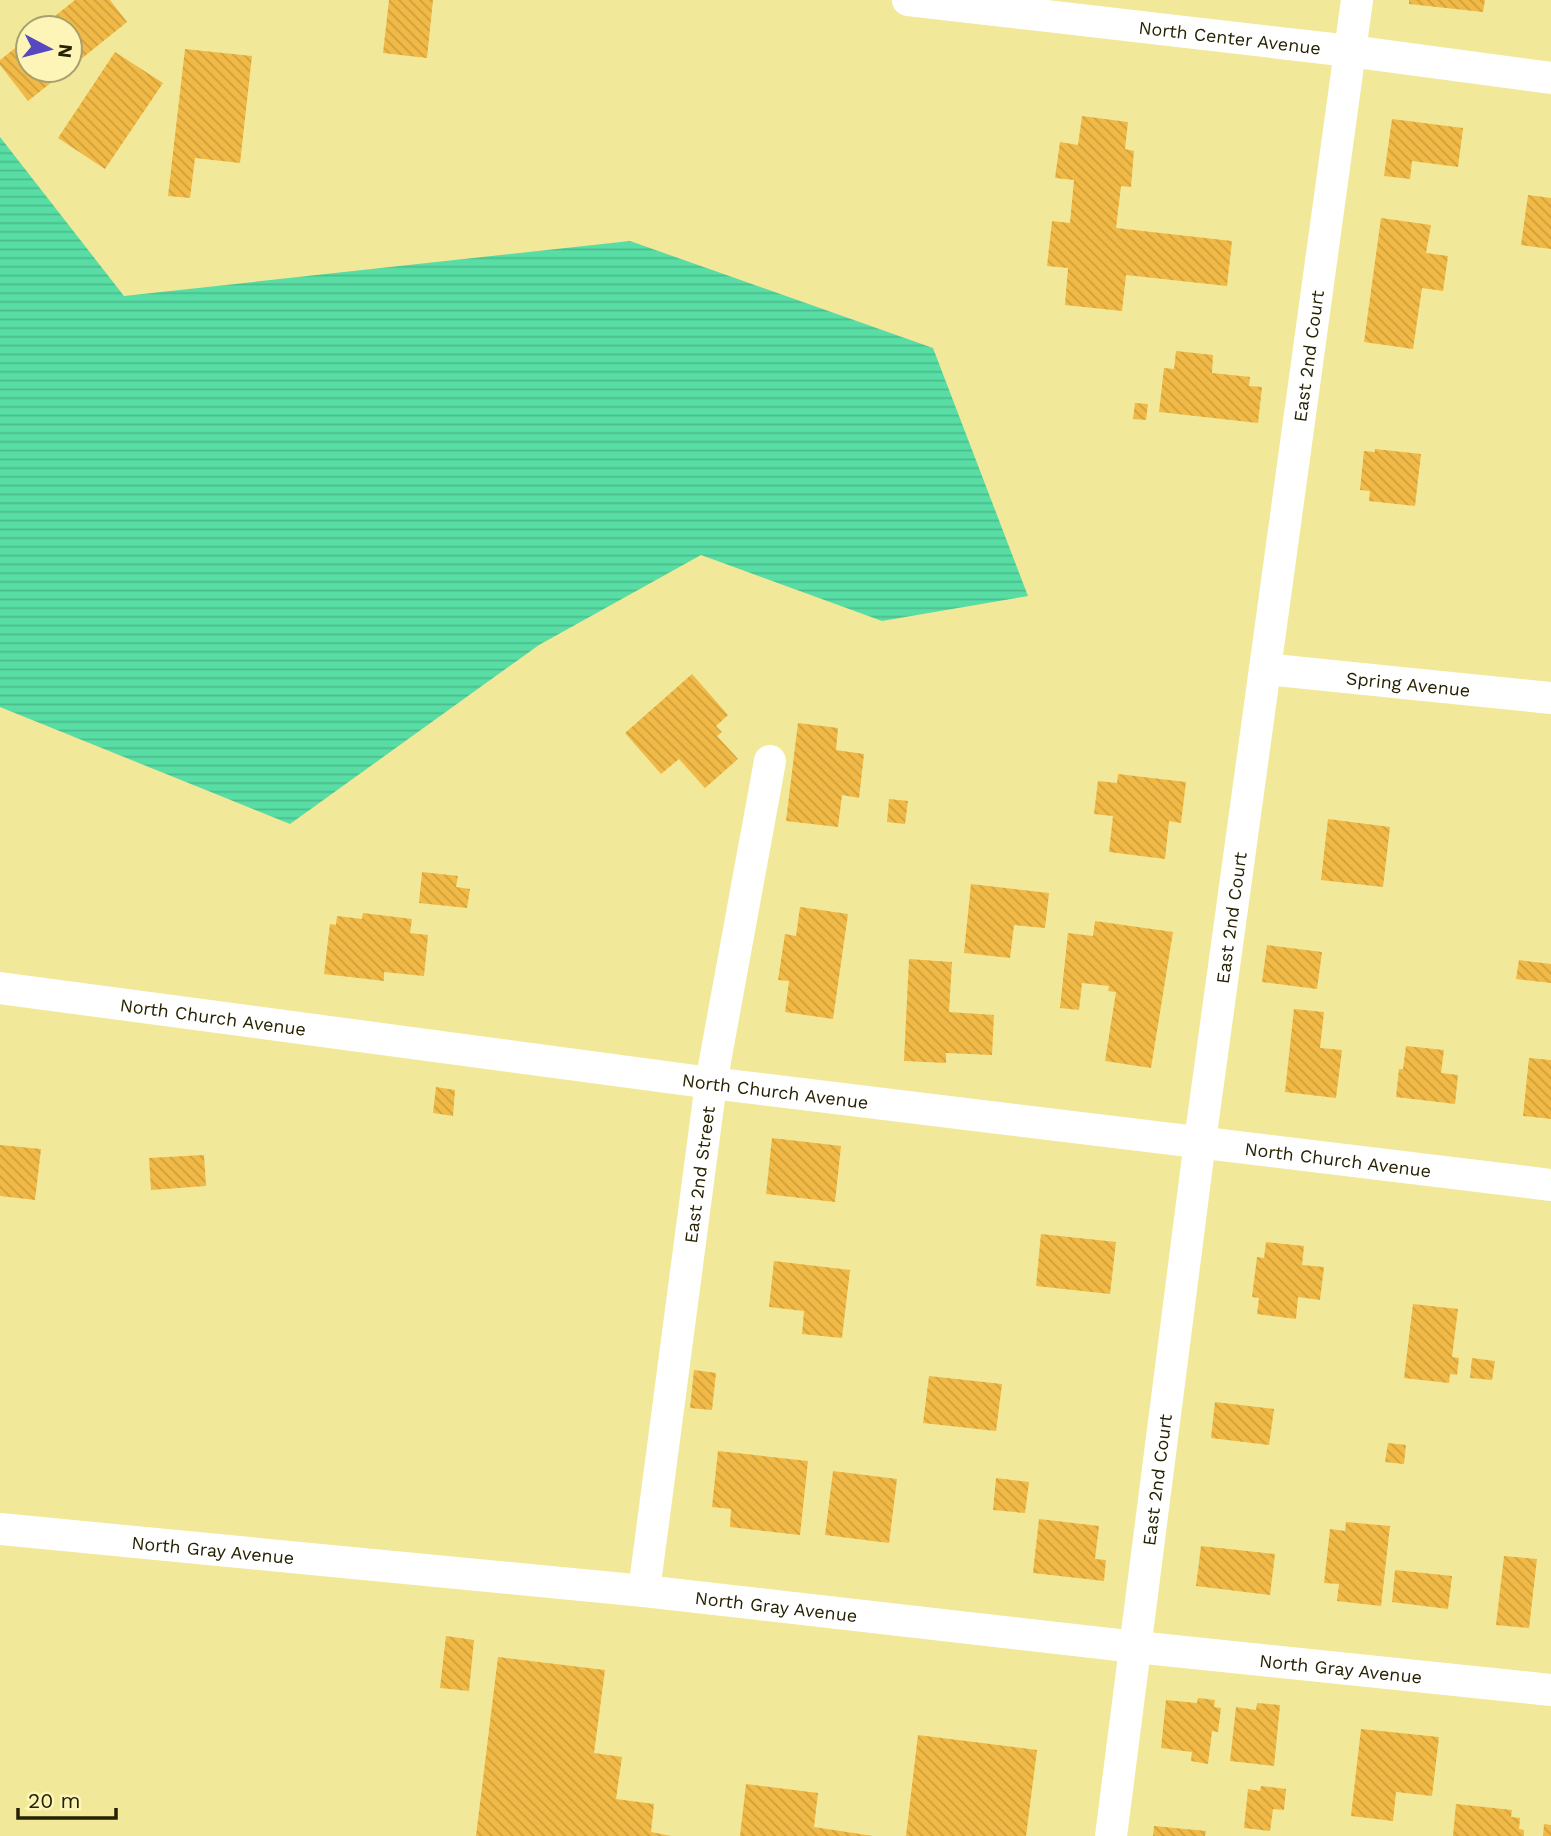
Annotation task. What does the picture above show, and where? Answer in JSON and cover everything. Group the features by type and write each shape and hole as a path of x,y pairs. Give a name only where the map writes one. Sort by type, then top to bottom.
{"street":[{"name":"North Center Avenue","path":"908,0 1350,51 1551,78"},
{"name":"East 2nd Court","path":"1111,1836 1200,1141 1357,0"},
{"name":"Spring Avenue","path":"1265,669 1551,698"},
{"name":"East 2nd Street","path":"644,1591 712,1083 770,761"},
{"name":"North Church Avenue","path":"1,992 712,1083 1551,1185"},
{"name":"North Gray Avenue","path":"0,1529 644,1591 1136,1647 1551,1690"}],"shaded area":[{"path":"0,137 124,296 630,241 933,348 1028,596 882,621 701,555 539,645 290,824 0,707"}],"building":[{"path":"75,0 110,0 127,22 84,57 84,14 58,14"},
{"path":"389,0 433,0 427,58 383,53"},
{"path":"1409,0 1485,0 1483,12 1409,4"},
{"path":"14,49 14,83 0,65 0,60"},
{"path":"185,49 252,56 240,163 195,158 190,198 168,196"},
{"path":"115,52 163,83 105,169 58,138"},
{"path":"15,84 49,84 28,101"},
{"path":"1082,116 1128,122 1125,149 1134,151 1131,187 1121,186 1116,228 1232,241 1227,286 1126,275 1122,311 1065,305 1068,268 1047,266 1052,221 1070,223 1074,180 1055,178 1060,142 1078,145"},
{"path":"1392,119 1463,128 1458,167 1412,161 1410,179 1384,176"},
{"path":"1528,195 1551,198 1551,249 1521,245"},
{"path":"1381,218 1431,225 1426,253 1448,256 1443,291 1422,288 1413,349 1364,342"},
{"path":"1176,351 1213,355 1212,373 1250,377 1249,386 1262,387 1258,423 1159,412 1164,368 1174,369"},
{"path":"1135,403 1148,404 1146,420 1133,419"},
{"path":"1375,449 1421,454 1415,506 1369,501 1370,491 1360,490 1364,451 1375,452"},
{"path":"692,674 728,715 716,726 722,732 717,736 738,759 705,788 679,759 661,774 625,733"},
{"path":"798,723 838,728 836,750 864,754 859,798 842,795 838,827 786,821"},
{"path":"1118,774 1186,782 1181,823 1169,821 1165,859 1109,852 1113,816 1094,814 1098,781 1117,783"},
{"path":"889,799 908,801 905,824 887,822"},
{"path":"1328,819 1390,827 1383,887 1321,880"},
{"path":"422,872 458,876 456,887 470,889 467,908 419,903"},
{"path":"971,884 1049,893 1045,928 1014,925 1010,958 964,953"},
{"path":"800,907 848,914 833,1019 785,1012 789,981 778,980 785,934 796,936"},
{"path":"363,913 412,919 410,933 428,935 424,976 384,972 384,981 324,974 330,924 336,925 337,916 362,919"},
{"path":"1095,921 1173,932 1151,1068 1105,1061 1116,992 1108,991 1109,986 1082,983 1079,1010 1060,1008 1068,933 1093,936"},
{"path":"1267,945 1322,952 1317,989 1262,982"},
{"path":"909,959 952,962 949,1012 994,1015 992,1055 946,1053 946,1063 904,1061"},
{"path":"1519,960 1551,964 1551,983 1516,979"},
{"path":"1294,1009 1324,1012 1320,1048 1342,1050 1336,1098 1285,1092"},
{"path":"1406,1046 1444,1050 1441,1073 1458,1075 1455,1104 1396,1097 1399,1069 1403,1069"},
{"path":"1529,1058 1551,1060 1551,1119 1523,1116"},
{"path":"436,1087 455,1090 453,1116 433,1113"},
{"path":"772,1138 841,1146 835,1202 766,1194"},
{"path":"0,1145 41,1149 35,1200 0,1196"},
{"path":"204,1155 206,1186 151,1190 149,1158"},
{"path":"1041,1234 1116,1242 1110,1294 1036,1286"},
{"path":"1266,1242 1304,1246 1302,1265 1324,1267 1320,1300 1298,1297 1296,1319 1257,1314 1259,1298 1252,1297 1257,1257 1264,1258"},
{"path":"774,1261 850,1270 842,1338 802,1334 804,1311 769,1307"},
{"path":"1413,1304 1458,1309 1452,1357 1459,1358 1457,1375 1450,1374 1449,1383 1404,1378"},
{"path":"1472,1358 1495,1361 1492,1380 1470,1378"},
{"path":"694,1370 716,1373 712,1410 690,1408"},
{"path":"929,1376 1002,1384 996,1431 923,1423"},
{"path":"1215,1402 1274,1409 1269,1445 1211,1438"},
{"path":"1388,1443 1406,1445 1404,1464 1385,1462"},
{"path":"718,1451 808,1461 800,1535 730,1527 731,1509 712,1507"},
{"path":"833,1471 897,1479 889,1543 825,1535"},
{"path":"996,1478 1029,1482 1025,1513 993,1510"},
{"path":"1039,1519 1099,1526 1095,1559 1106,1560 1104,1581 1033,1573"},
{"path":"1346,1522 1390,1526 1381,1606 1337,1601 1339,1584 1324,1583 1330,1529 1345,1531"},
{"path":"1201,1546 1275,1554 1270,1595 1196,1586"},
{"path":"1504,1556 1537,1559 1529,1628 1496,1625"},
{"path":"1395,1570 1452,1576 1448,1609 1392,1602"},
{"path":"446,1636 474,1640 469,1691 440,1688"},
{"path":"498,1657 605,1670 594,1753 622,1757 616,1799 654,1804 651,1832 671,1836 476,1836"},
{"path":"1198,1698 1215,1700 1214,1707 1221,1708 1218,1732 1212,1731 1208,1764 1191,1761 1192,1752 1161,1748 1166,1700 1197,1703"},
{"path":"1257,1703 1280,1705 1274,1766 1230,1761 1236,1707 1256,1710"},
{"path":"1361,1729 1439,1737 1432,1796 1396,1792 1393,1821 1351,1816"},
{"path":"918,1735 1037,1750 1026,1836 906,1836"},
{"path":"746,1784 818,1793 814,1827 873,1836 740,1836"},
{"path":"1261,1786 1286,1789 1284,1810 1273,1809 1270,1831 1244,1828 1248,1789 1260,1791"},
{"path":"1456,1804 1512,1810 1511,1817 1520,1818 1519,1829 1524,1830 1524,1836 1453,1836"},
{"path":"1544,1824 1551,1825 1551,1836 1543,1836"},
{"path":"1154,1826 1206,1831 1205,1836 1153,1836"}]}
